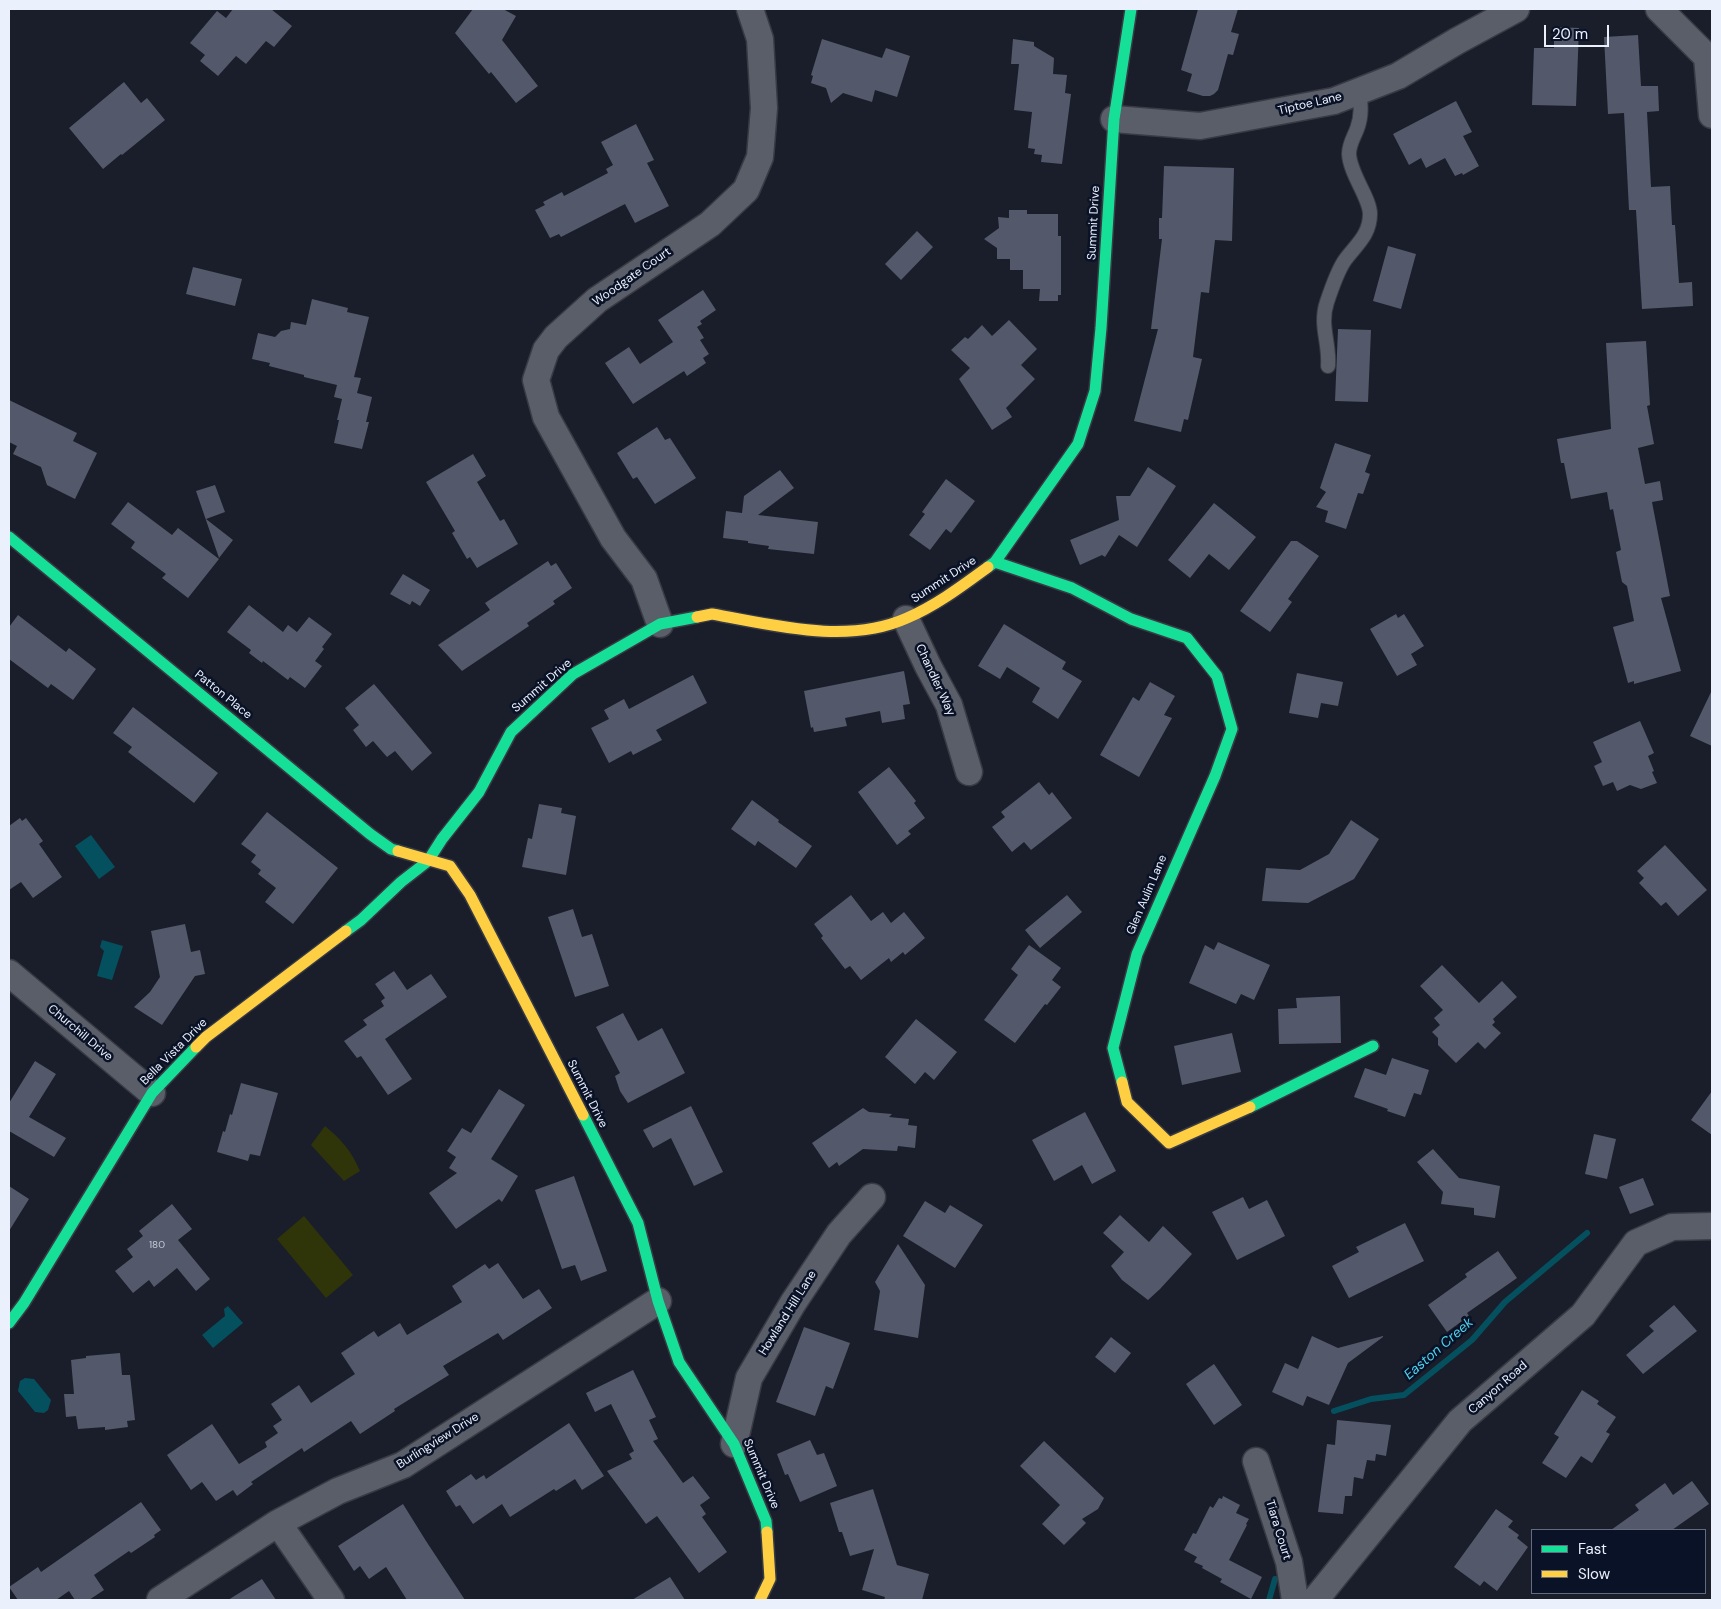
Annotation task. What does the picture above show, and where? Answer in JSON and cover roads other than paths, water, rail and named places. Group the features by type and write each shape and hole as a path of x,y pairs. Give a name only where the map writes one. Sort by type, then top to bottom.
{"street":[{"name":"Woodgate Court","path":"660,624 644,580 614,538 546,417 536,380 546,350 556,337 597,300 710,224 746,190 760,157 764,108 760,39 750,9"},
{"name":"Summit Drive","path":"760,1600 770,1579 766,1521 734,1444 679,1362 658,1301 638,1223 470,895 450,866 428,861 479,792 511,732 573,674 660,624 712,614 812,632 837,632 881,627 906,619 955,591 996,562 1078,444 1095,391 1114,119 1132,9"},
{"name":"Tiptoe Lane","path":"1114,119 1200,126 1334,101 1398,76 1516,9"},
{"path":"1659,9 1707,57 1712,115"},
{"name":"Patton Place","path":"9,537 370,834 391,849 428,861"},
{"name":"Glen Aulin Lane","path":"996,562 1072,588 1131,619 1186,638 1217,676 1232,729 1215,776 1137,954 1114,1048 1127,1102 1170,1143 1226,1120 1373,1046"},
{"name":"Chandler Way","path":"906,619 949,705 969,772"},
{"name":"Bella Vista Drive","path":"9,1323 24,1303 152,1093 206,1036 361,920 428,861"},
{"name":"Churchill Drive","path":"9,973 152,1093"},
{"name":"Howland Hill Lane","path":"734,1444 749,1378 793,1303 839,1234 872,1197"},
{"name":"Canyon Road","path":"1315,1600 1460,1421 1583,1315 1636,1244 1672,1227 1712,1226"},
{"name":"Burlingview Drive","path":"160,1600 278,1523 338,1491 403,1465 658,1301"},
{"name":"Tiara Court","path":"1256,1462 1289,1562 1294,1600"},
{"path":"278,1523 331,1600"}],"lane":[{"path":"1328,366 1329,355 1324,329 1326,302 1345,260 1360,243 1369,227 1370,212 1352,168 1349,153 1351,140 1361,116 1359,91"}],"water":[{"path":"91,835 115,867 99,879 75,846"},
{"path":"102,940 123,946 112,980 97,976 104,951 100,947"},
{"path":"228,1306 243,1323 213,1348 202,1335 225,1316 224,1309"},
{"path":"25,1378 34,1379 51,1400 48,1410 44,1413 35,1412 18,1391 20,1381"}],"waterway":[{"name":"Easton Creek","path":"1334,1411 1371,1399 1404,1395 1472,1340 1505,1302 1587,1233"},
{"name":"Easton Creek","path":"1269,1600 1275,1579"}]}
